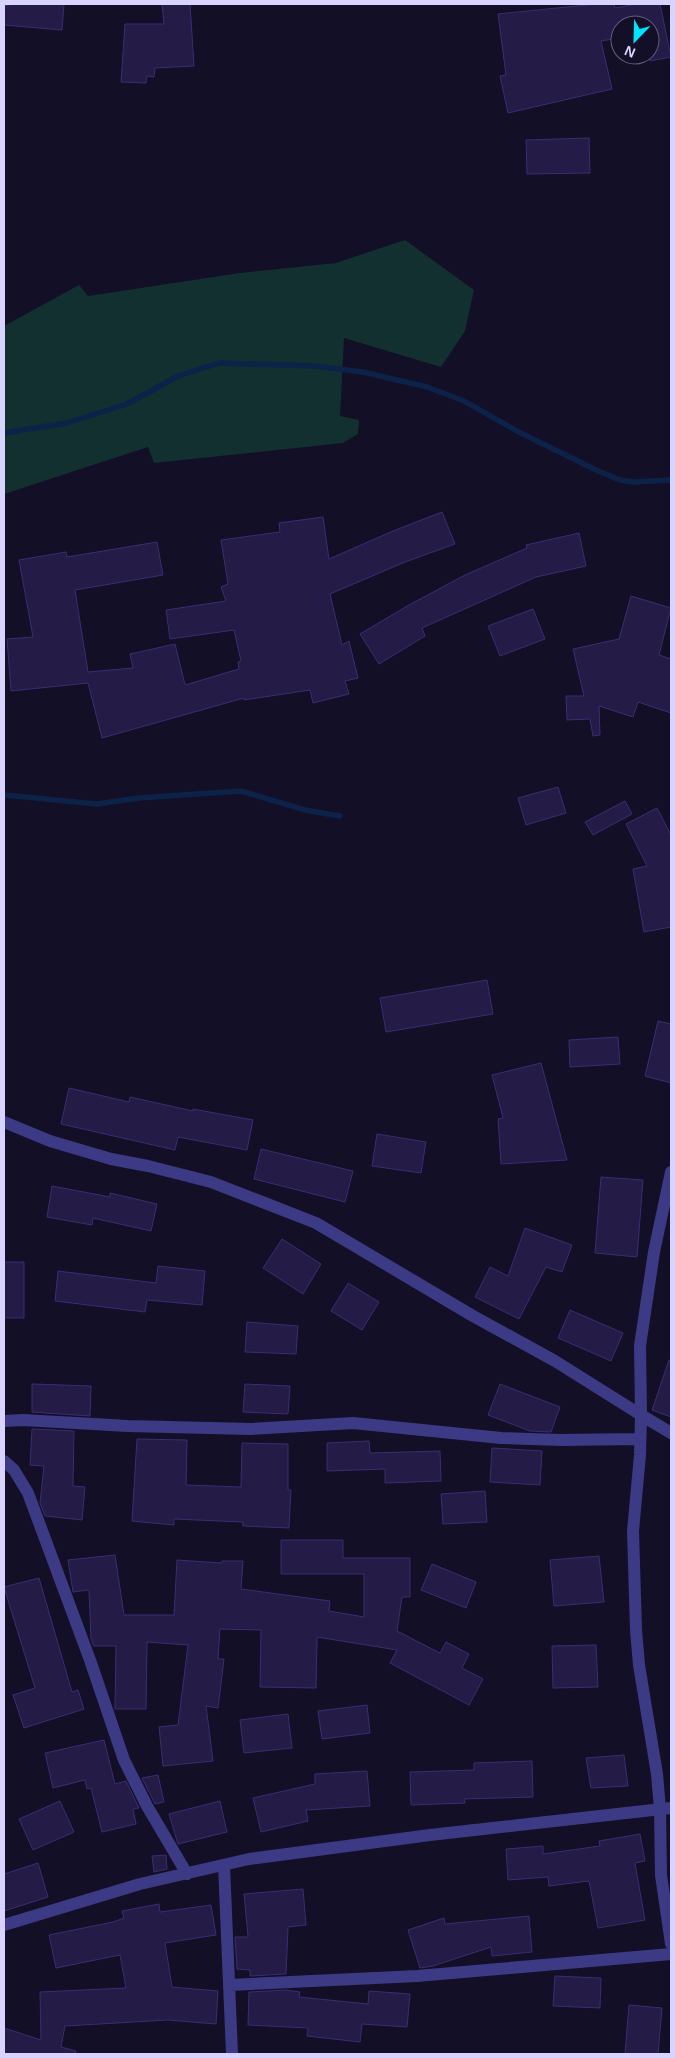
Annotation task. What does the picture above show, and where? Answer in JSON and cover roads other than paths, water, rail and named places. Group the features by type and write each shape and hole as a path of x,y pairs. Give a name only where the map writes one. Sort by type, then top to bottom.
{"street":[{"path":"4,1122 50,1141 111,1159 211,1182 316,1223 473,1316 555,1361 671,1432"},
{"path":"671,1172 654,1252 640,1346 641,1415 633,1541 635,1620 639,1665 666,1808 661,1875 671,1944"},
{"path":"4,1421 23,1420 128,1426 251,1429 353,1423 501,1438 560,1440 639,1439"},
{"path":"4,1461 14,1470 28,1492 90,1660 124,1760 147,1806 187,1874"},
{"path":"4,1925 140,1884 249,1859 338,1846 666,1808"},
{"path":"224,1865 232,2054"},
{"path":"230,1985 417,1976 671,1954"}],"waterway":[{"path":"4,433 67,423 127,404 178,376 219,363 314,366 363,372 427,387 464,401 517,431 620,480 634,482 671,480"},
{"path":"4,795 97,804 139,798 241,791 305,810 340,816"}]}
